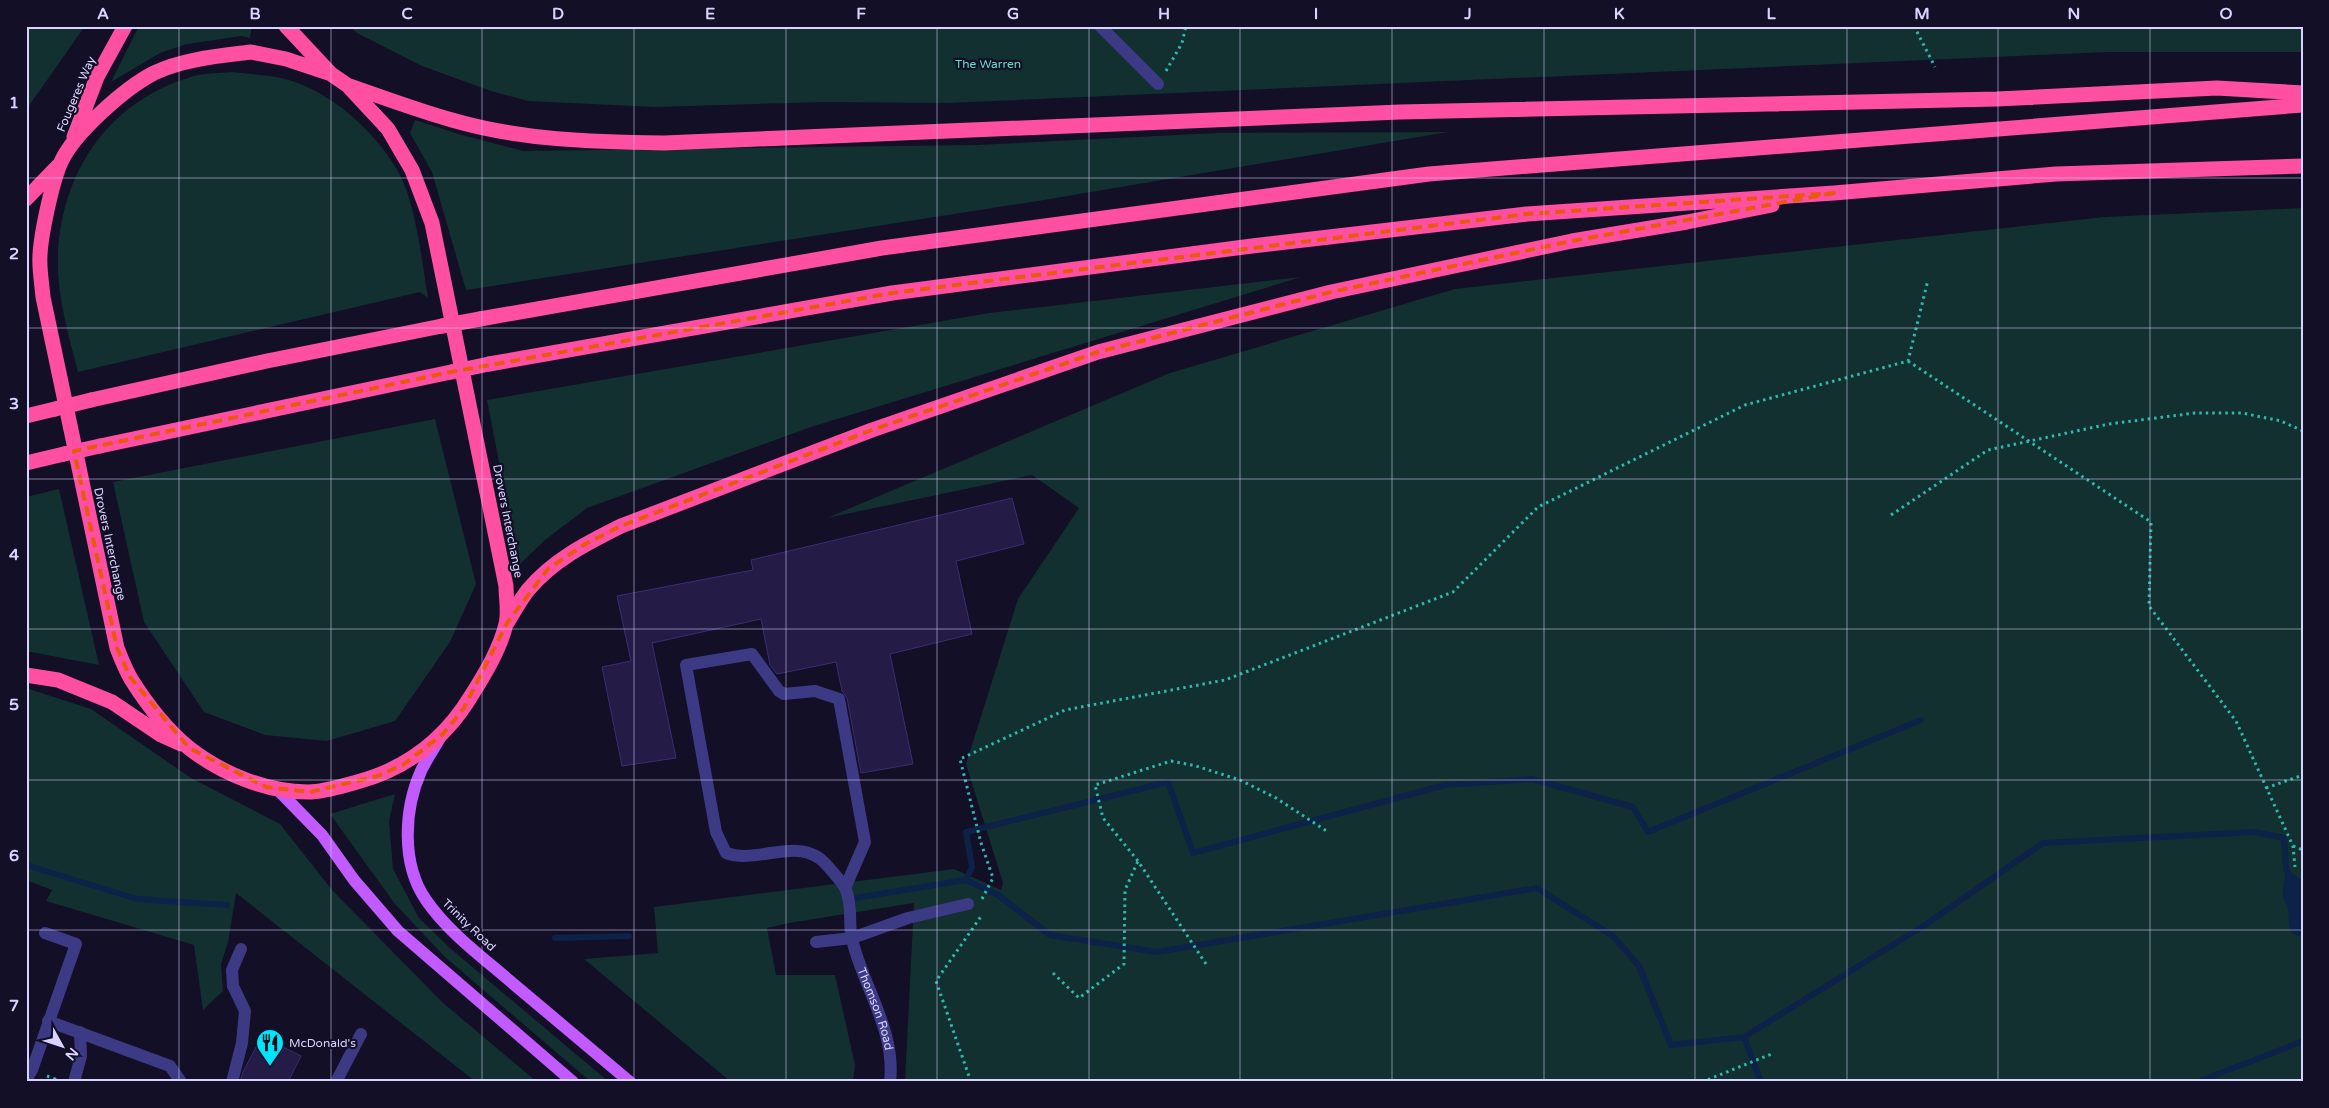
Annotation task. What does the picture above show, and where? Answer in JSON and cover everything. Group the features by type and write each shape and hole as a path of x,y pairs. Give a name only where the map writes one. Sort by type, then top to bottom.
{"highway":[{"name":"Fougeres Way","path":"70,147 97,77 125,26"},
{"path":"286,26 331,74"},
{"name":"Drovers Interchange","path":"251,52 286,58 331,74 347,85 388,129 412,170 432,223 500,553 506,586 507,623 481,680 464,708 443,734 404,764 378,776 341,787 310,792 278,790 244,778 189,748 147,702 130,677 116,648 43,297 40,255 51,197 61,162 70,147 97,116 124,93 154,73 200,59 251,52"},
{"path":"347,85 452,120 494,130 604,142 664,142 1400,112 1997,99 2217,88 2303,93"},
{"path":"26,416 267,361 442,326 882,248 1430,174 2303,105"},
{"path":"26,199 61,162"},
{"path":"26,463 489,364 687,328 892,293 1252,246 1527,214 1834,193 2056,174 2303,166"},
{"path":"507,623 528,591 548,569 585,544 621,526 872,430 1098,352 1331,292 1572,241 1687,222 1834,193"},
{"path":"26,674 58,680 112,702 161,735 189,748"}],"main road":[{"name":"Trinity Road","path":"443,734 421,771 411,800 408,826 409,848 413,871 424,898 441,919 470,947 630,1082"},
{"path":"278,790 322,835 354,880 414,947 573,1082"}],"street":[{"path":"1100,26 1158,84"},
{"path":"752,654 779,691 784,694 815,691 839,699 865,842 845,888 820,858 800,850 738,857 726,852 713,822 686,665 752,654"},
{"name":"Thomson Road","path":"845,888 852,913 852,938 889,1046 890,1082"},
{"path":"816,942 852,938 908,918 968,904"},
{"path":"26,1080 32,1070 76,944 45,933"},
{"path":"232,1082 242,1043 245,1011 233,986 232,970 241,949"},
{"path":"48,1021 170,1066 181,1082"},
{"path":"74,1082 81,1056 80,1032"},
{"path":"336,1082 361,1034"}],"path":[{"path":"1158,84 1182,43 1186,26"},
{"path":"1914,26 1935,68"},
{"path":"1908,361 1928,280"},
{"path":"971,1082 936,981 982,915 982,898 993,878 972,811 960,758 1065,710 1225,680 1453,592 1538,507 1744,405 1908,361 2151,522 2150,606 2236,721 2293,846 2295,866"},
{"path":"1891,515 1988,450 2028,440 2109,424 2195,413 2242,413 2281,421 2303,431"},
{"path":"1206,964 1138,861 1103,818 1094,785 1171,761 1196,766 1240,780 1276,798 1327,831"},
{"path":"2266,788 2303,775"},
{"path":"2293,846 2303,850"},
{"path":"1053,973 1080,998 1124,964 1125,890 1138,861"},
{"path":"1702,1082 1741,1068 1774,1053"}],"highlighted area":[{"path":"1834,193 1572,241 1331,292 1098,352 872,430 621,526 585,544 548,569 507,623 464,708 443,734 404,764 378,776 310,792 266,787 189,748 130,677 117,648 74,451 451,372 892,293 1527,214"}],"green space":[{"path":"26,26 85,26 26,110"},
{"path":"139,26 252,26 250,38 241,36 187,44 160,53 111,82"},
{"name":"The Warren","path":"350,26 2303,26 2303,52 2108,52 947,103 824,102 655,107 528,101 491,91 422,66 357,33"},
{"path":"232,72 281,78 299,83 316,91 350,115 379,144 400,175 406,188 418,235 428,298 420,292 78,372 61,298 58,253 62,222 70,192 81,166 97,141 116,120 138,102 165,87 194,76"},
{"path":"415,120 523,151 977,145 1217,133 1448,132 1038,201 466,290 432,172 410,133"},
{"path":"2303,208 2303,1082 905,1082 914,903 767,928 776,975 835,975 855,1065 853,1082 731,1082 584,959 658,953 654,907 954,869 1001,890 1003,883 966,764 1018,599 1079,508 1032,475 827,518 1170,373 1455,289 2104,217"},
{"path":"1301,277 811,427 587,508 545,540 519,565 487,400 989,313"},
{"path":"435,419 476,584 450,642 395,721 327,741 265,735 204,712 144,622 113,482"},
{"path":"59,489 99,665 26,651 26,497"},
{"path":"26,688 91,709 191,778 280,824 332,890 442,1002 537,1082 476,1082 236,893 228,942 221,964 223,991 203,1010 194,945 46,901 52,890 26,880"},
{"path":"395,794 389,821 393,869 419,918 451,949 609,1082 591,1082 445,957 395,904 330,814"}],"water":[{"path":"2286,869 2303,881 2302,936 2293,934 2289,926 2288,908 2283,897"}],"building":[{"path":"1012,498 1024,544 956,561 972,634 890,654 913,764 861,773 847,698 842,691 836,662 777,674 770,665 761,619 652,643 676,758 622,766 602,667 631,661 617,596 753,570 751,560"},
{"name":"McDonald's","path":"265,1038 301,1056 288,1082 240,1082 256,1047 260,1049"}],"waterway":[{"path":"966,880 972,867 966,832 1168,782 1193,853 1445,785 1532,779 1633,807 1648,832 1921,720"},
{"path":"855,898 966,880 998,895 1050,935 1157,952 1537,888 1613,936 1639,966 1671,1045 1744,1037 1925,925 2043,843 2255,832 2284,838 2286,869 2289,875"},
{"path":"26,865 137,899 227,905"},
{"path":"555,938 629,936"},
{"path":"1744,1037 1761,1082"},
{"path":"2198,1082 2303,1041"}],"place":[{"name":"McDonald's","path":"270,1067"}]}
